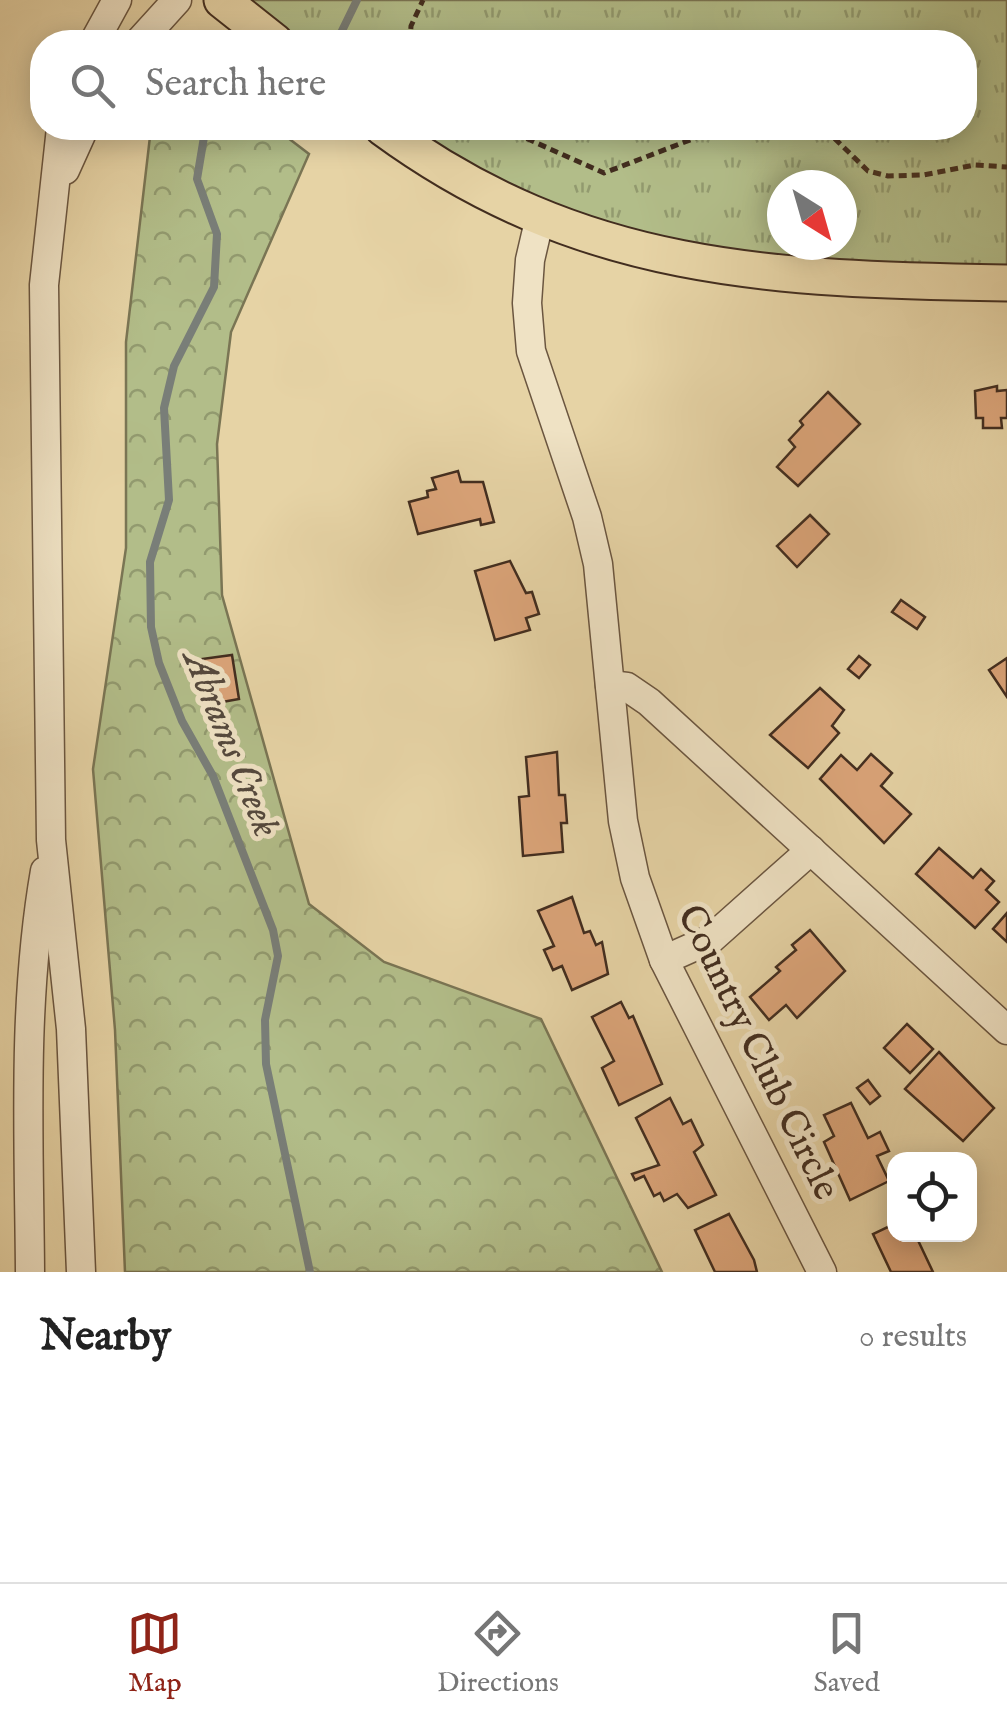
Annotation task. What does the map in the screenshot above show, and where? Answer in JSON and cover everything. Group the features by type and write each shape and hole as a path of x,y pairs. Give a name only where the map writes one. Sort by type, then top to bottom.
{"main road":[{"path":"222,0 260,30"},
{"path":"401,140 440,165 540,217 618,247 705,265 847,280 1007,283"}],"street":[{"path":"101,30 117,0"},
{"path":"151,30 177,0"},
{"path":"60,140 44,301 51,840 71,1029 81,1272"},
{"path":"52,204 79,140"},
{"name":"Country Club Circle","path":"540,217 530,260 527,303 531,352 587,517 598,564 623,822 635,878 664,960 822,1272"},
{"path":"610,685 627,687 649,702 1007,1030"},
{"path":"30,1272 28,1025 34,934 51,840"},
{"path":"664,960 711,939 811,850"}],"path":[{"path":"410,30 423,0"},
{"path":"531,140 604,172 693,140"},
{"path":"836,140 868,171 888,176 923,175 975,164 1007,167"}],"green space":[{"path":"222,0 1007,0 1007,282 618,247 410,140 977,140 977,30 260,30"},
{"path":"150,140 291,140 309,154 231,332 217,444 222,595 309,904 384,962 541,1019 662,1272 125,1272 115,1030 93,769 126,548 126,342"}],"building":[{"path":"997,386 997,391 1007,390 1007,418 1001,418 1002,428 983,428 983,418 976,418 975,391"},
{"path":"828,392 860,424 798,486 777,467 795,447 789,440 803,425 800,421"},
{"path":"458,471 461,482 483,482 494,522 481,525 480,519 418,534 409,502 428,497 427,491 436,489 432,478"},
{"path":"810,515 829,534 797,567 777,546"},
{"path":"510,561 526,593 532,592 539,614 526,618 530,630 495,640 475,571"},
{"path":"901,600 925,617 917,629 892,612"},
{"path":"232,655 239,699 211,704 202,659"},
{"path":"859,656 870,665 859,678 848,669"},
{"path":"1007,658 1007,697 989,670"},
{"path":"820,688 844,710 832,726 839,733 808,768 770,735"},
{"path":"557,752 559,795 565,795 567,823 561,823 563,852 523,856 519,797 529,796 526,757"},
{"path":"871,754 892,773 881,786 911,814 884,843 820,779 841,755 857,770"},
{"path":"939,848 973,878 981,869 994,881 986,890 999,902 975,928 916,874"},
{"path":"572,897 584,933 590,931 596,945 602,942 608,974 572,990 562,966 553,970 544,950 554,946 538,911"},
{"path":"1007,913 1007,942 993,929"},
{"path":"810,930 845,971 797,1018 786,1005 769,1020 750,997 780,971 776,967 796,950 792,945"},
{"path":"621,1002 629,1018 633,1016 662,1084 619,1105 602,1068 614,1061 592,1017"},
{"path":"907,1024 933,1049 910,1073 884,1048"},
{"path":"939,1052 994,1108 963,1141 905,1089"},
{"path":"868,1080 880,1096 870,1104 857,1088"},
{"path":"670,1098 683,1124 691,1120 703,1145 694,1152 716,1195 688,1208 677,1194 664,1201 660,1193 654,1196 644,1176 635,1180 632,1174 659,1165 636,1118"},
{"path":"851,1103 868,1138 880,1132 889,1151 877,1156 887,1182 850,1200 824,1142 834,1136 824,1115"},
{"path":"729,1214 757,1272 715,1272 695,1230"},
{"path":"887,1227 887,1242 919,1242 933,1272 891,1272 873,1234"}],"waterway":[{"name":"Abrams Creek","path":"342,30 357,0"},
{"name":"Abrams Creek","path":"204,140 197,179 217,234 214,287 174,366 164,408 169,500 150,562 151,627 159,663 182,721 213,776 273,930 278,956 265,1020 266,1064 310,1272"}]}
